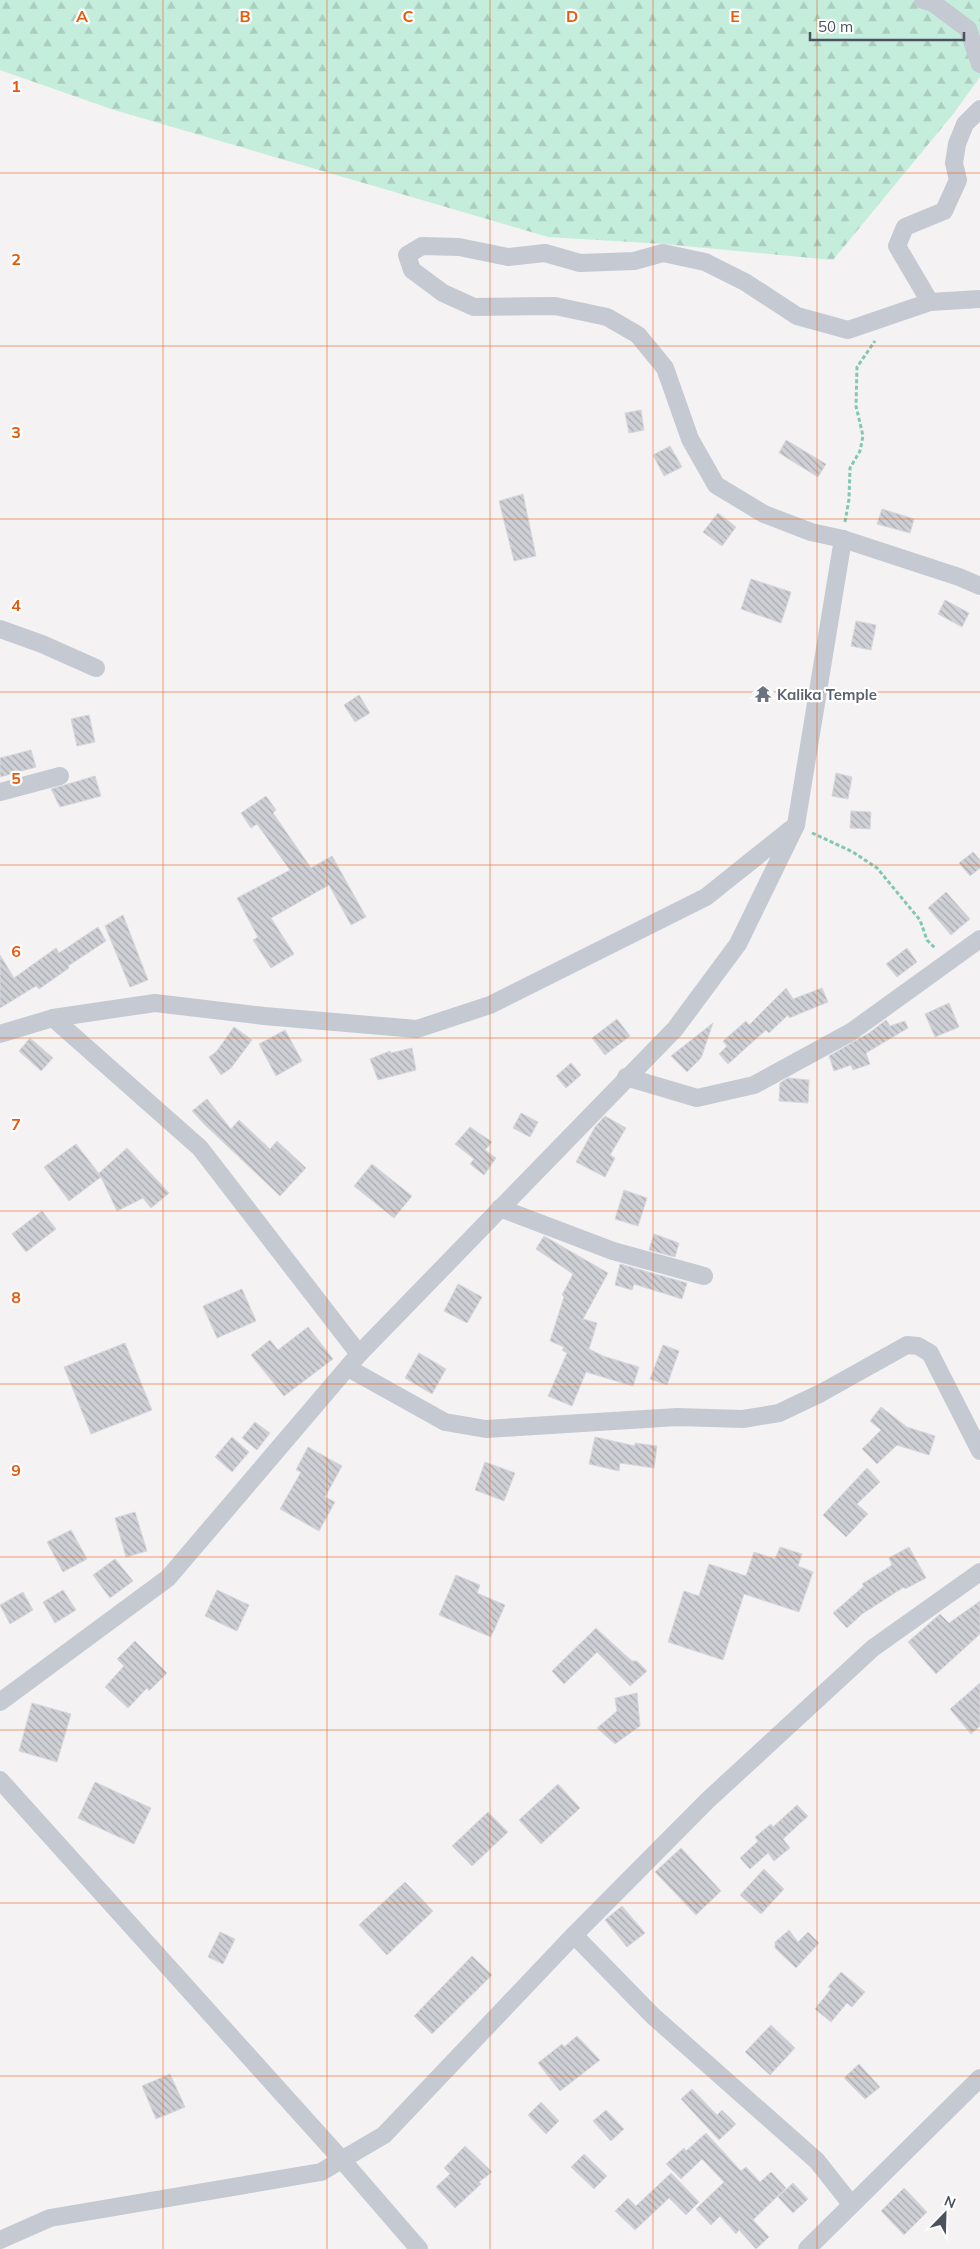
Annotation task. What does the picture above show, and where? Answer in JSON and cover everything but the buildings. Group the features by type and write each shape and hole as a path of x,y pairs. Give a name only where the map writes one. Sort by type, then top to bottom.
{"street":[{"path":"923,0 933,3 968,29 980,64"},
{"path":"930,302 897,246 905,227 944,211 958,180 954,163 957,144 965,124 980,109"},
{"path":"980,299 930,302 848,330 797,316 745,282 705,262 663,252 634,261 580,263 545,253 508,257 458,247 422,246 407,255 412,270 443,293 474,307 555,306 607,317 638,335 665,368 690,438 716,485 764,514 811,532 843,540 980,586"},
{"path":"0,1702 168,1578 359,1354 626,1077 675,1029 738,944 796,825 843,540"},
{"path":"0,629 42,644 96,668"},
{"path":"0,792 60,776"},
{"path":"0,1034 53,1018 155,1002 264,1016 417,1029 490,1005 706,897 796,825"},
{"path":"626,1077 697,1098 754,1085 851,1032 980,939"},
{"path":"53,1018 200,1148 359,1354"},
{"path":"500,1208 613,1252 704,1276"},
{"path":"348,1368 445,1422 486,1429 677,1417 742,1419 779,1413 821,1393 907,1345 918,1346 930,1353 980,1451"},
{"path":"0,2240 50,2218 321,2172 384,2136 574,1935 708,1800 873,1648 980,1572"},
{"path":"0,1780 342,2160 419,2249"},
{"path":"574,1935 653,2016 817,2161 851,2204"},
{"path":"806,2249 980,2078"}],"path":[{"path":"843,540 849,498 850,468 860,451 864,436 856,406 857,367 874,344 884,319"},
{"path":"796,825 853,852 877,868 920,920 926,940 950,962"}],"green space":[{"path":"0,0 980,0 980,77 954,113 833,260 664,244 548,237 111,109 0,70"}],"place":[{"name":"Kalika Temple","path":"763,694"}]}
